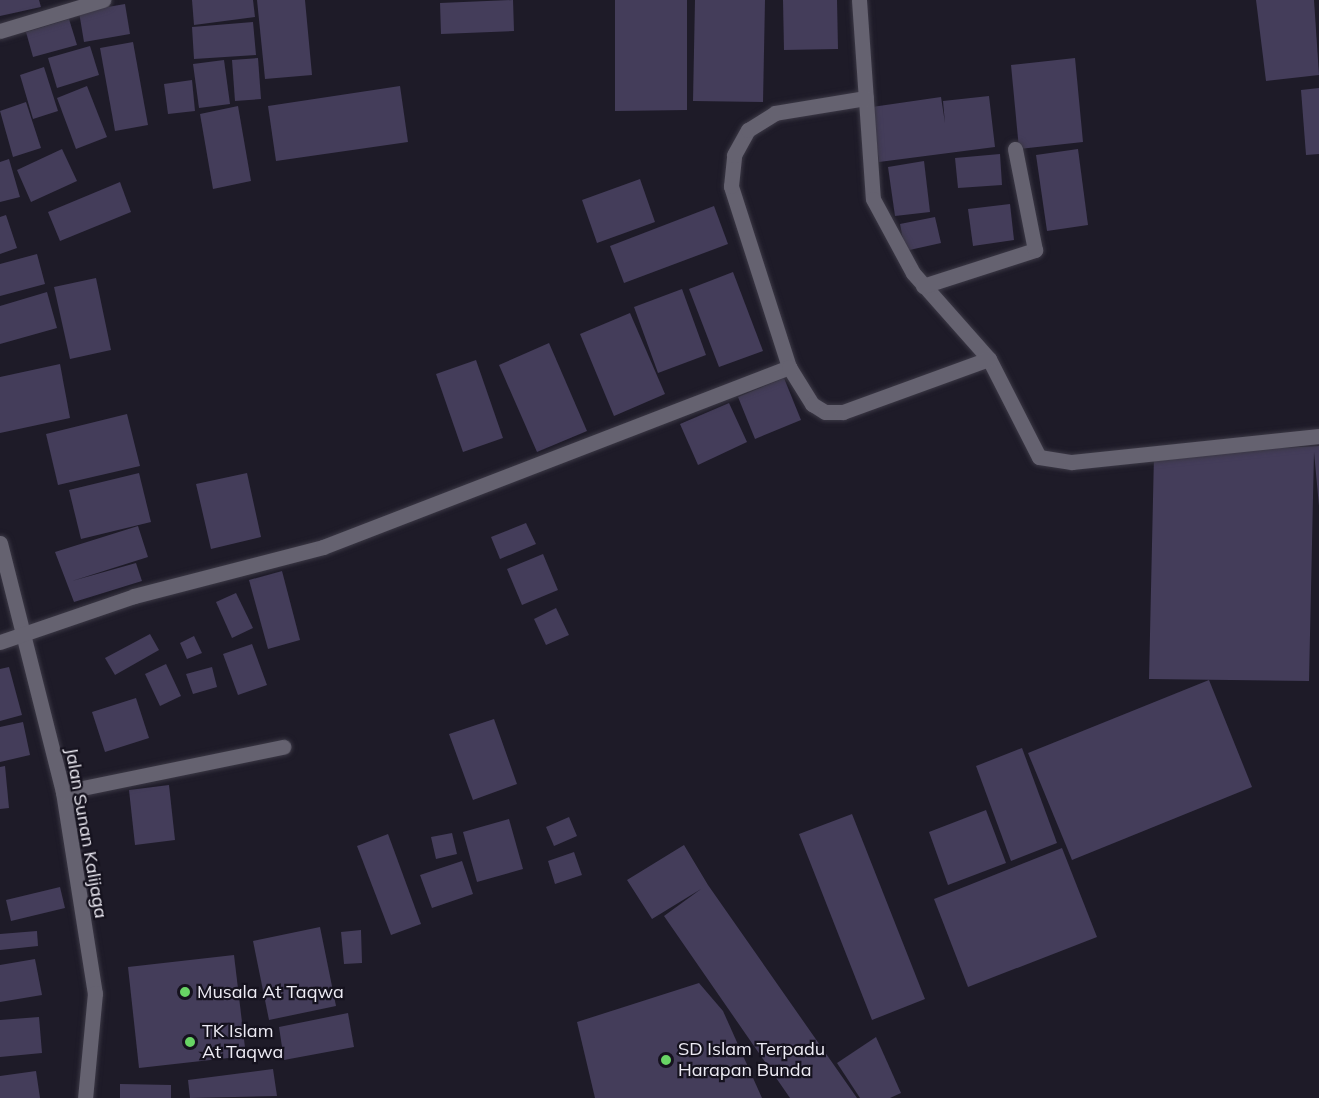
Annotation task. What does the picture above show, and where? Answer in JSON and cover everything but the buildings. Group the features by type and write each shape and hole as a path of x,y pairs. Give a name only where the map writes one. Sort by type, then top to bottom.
{"street":[{"path":"0,31 103,0"},
{"path":"859,0 873,199 923,286 989,359 1039,457 1072,462 1319,436"},
{"path":"866,98 775,113 748,130 734,155 731,186 789,367 812,404 825,412 843,412 989,359"},
{"path":"923,286 1035,250 1015,149"},
{"path":"0,642 134,596 322,548 789,367"},
{"name":"Jalan Sunan Kalijaga","path":"0,543 63,792 94,993 85,1098"},
{"path":"63,792 283,747"}],"place":[{"name":"Musala At Taqwa","path":"185,992"},
{"name":"TK Islam At Taqwa","path":"190,1042"},
{"name":"SD Islam Terpadu Harapan Bunda","path":"666,1060"}]}
